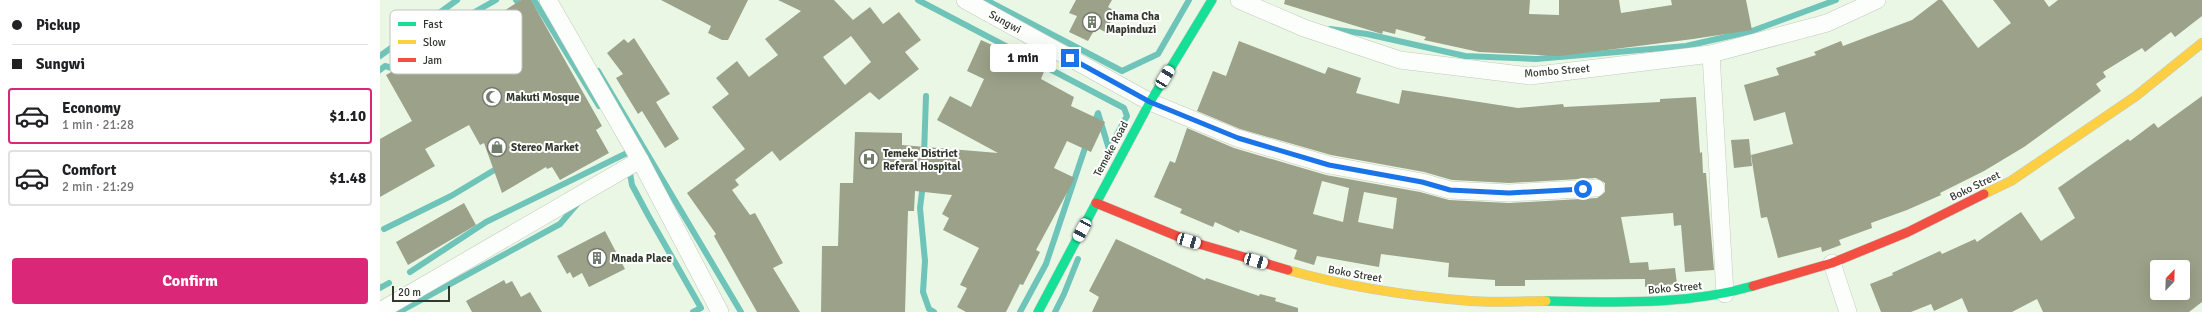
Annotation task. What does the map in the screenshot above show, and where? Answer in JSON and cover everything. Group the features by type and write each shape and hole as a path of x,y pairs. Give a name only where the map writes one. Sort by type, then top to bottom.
{"street":[{"path":"548,0 640,160 717,311"},
{"name":"Sungwi","path":"965,0 1150,102 1238,138 1329,165 1422,182 1450,190 1509,193 1596,188"},
{"name":"Temeke Road","path":"1038,312 1150,102 1212,0"},
{"name":"Mombo Street","path":"1238,0 1304,28 1400,60 1530,76 1711,54 1827,23 1877,0"},
{"name":"Boko Street","path":"1096,203 1189,241 1322,280 1386,291 1471,301 1666,307 1724,294 1832,263 1908,232 2011,182 2136,96 2202,43"},
{"path":"1711,54 1724,294"},
{"path":"380,311 640,160"},
{"path":"1832,263 1848,312"}],"building":[{"path":"521,0 531,0 602,126 596,130 609,153 560,180 552,167 547,169 546,167 502,193 484,143 480,145 469,125 425,149 435,166 380,197 380,139 412,121 386,75 390,73 390,74 522,74 522,10 505,10"},
{"path":"661,0 748,0 728,40 722,40 708,33 711,26"},
{"path":"778,0 834,0 853,20 870,7 883,24 899,12 921,40 905,52 919,69 879,100 870,92 780,161 772,151 735,180 739,185 732,190 750,215 755,213 783,263 773,268 800,312 757,312 714,236 716,234 687,193 745,149 712,107 729,94 716,78 737,61 749,77 778,55 765,39 801,11","holes":["851,36 871,62 845,85 823,57"]},
{"name":"Chama Cha Mapinduzi","path":"1076,0 1112,0 1108,7 1116,12 1105,32 1096,27 1088,41 1069,32 1077,16 1069,13"},
{"path":"1285,0 1530,0 1529,14 1559,15 1559,0 1619,0 1621,13 1672,5 1671,0 1746,0 1752,30 1560,56 1479,52 1424,40 1426,37 1396,29 1395,34 1383,31 1382,34 1284,4"},
{"path":"1938,0 1942,0 1978,48 2011,23 1993,0 2044,0 2049,7 2058,0 2202,0 2202,16 2175,37 2171,32 2145,52 2142,48 2103,72 2106,77 2096,84 2101,91 2024,147 1984,171 1940,193 1941,195 1907,210 1871,223 1872,228 1839,240 1841,245 1822,252 1821,247 1778,258 1767,217 1761,218 1751,155 1793,144 1785,112 1754,121 1744,85 1779,75 1776,68 1816,55 1814,52 1841,41 1843,46 1912,20"},
{"path":"634,38 670,94 656,102 679,139 665,148 642,111 638,114 616,78 623,74 607,53 624,39 628,43"},
{"path":"981,40 1045,69 1041,79 1074,97 1071,106 1105,122 1091,152 1067,141 1054,168 1075,178 1036,250 1040,252 1023,285 1020,284 1006,312 966,312 957,307 967,288 960,285 979,248 943,230 949,218 942,214 952,195 915,191 914,211 908,211 905,312 821,312 822,246 838,246 840,183 853,183 855,132 902,133 902,145 998,153 937,120 950,96 971,107 984,79 967,71"},
{"path":"1239,41 1325,74 1328,67 1361,78 1356,93 1399,104 1402,90 1518,108 1563,104 1564,107 1660,102 1660,99 1696,97 1700,153 1702,152 1703,173 1706,173 1714,270 1685,272 1681,225 1674,226 1673,213 1621,217 1630,263 1648,262 1649,270 1675,268 1677,284 1645,287 1645,279 1525,280 1525,286 1495,286 1495,280 1448,277 1449,263 1381,254 1379,267 1317,256 1314,265 1294,259 1297,250 1240,230 1239,233 1215,222 1213,227 1180,213 1182,209 1154,197 1170,161 1175,163 1187,128 1234,148 1326,175 1420,192 1449,200 1509,203 1597,198 1605,192 1605,183 1596,178 1509,183 1452,180 1424,172 1331,155 1240,129 1197,111 1213,71 1226,76","holes":["1322,181 1349,188 1343,222 1313,214","1364,192 1397,198 1393,229 1358,222"]},
{"path":"2202,96 2202,302 2189,312 2043,312 2037,299 2012,312 1968,312 1962,298 1934,311 1931,304 1911,312 1881,312 1870,284 1893,275 1892,273 1940,251 1942,254 1975,239 1977,242 2021,212 2041,241 2075,218 2058,188 2128,139 2130,141 2154,123 2158,128"},
{"path":"1749,139 1752,166 1734,168 1731,140"},
{"path":"464,203 476,225 408,265 396,242"},
{"name":"Mnada Place","path":"605,231 625,269 589,287 582,273 573,278 570,272 567,274 557,256"},
{"path":"1116,239 1205,280 1206,278 1259,296 1260,294 1276,298 1275,301 1298,308 1298,312 1092,312 1099,297 1089,291"},
{"path":"504,280 506,284 512,281 521,297 530,292 542,312 472,312 466,301"}],"waterway":[{"path":"443,10 457,0"},
{"path":"478,10 496,0"},
{"path":"516,0 523,8"},
{"path":"534,0 599,106"},
{"path":"918,0 1124,108 1127,116 1109,149 1098,113 1094,124"},
{"path":"986,0 1122,71 1158,54 1189,0"},
{"path":"1330,29 1367,34 1465,56 1536,59 1686,46 1752,31 1836,0"},
{"path":"380,56 390,49"},
{"path":"380,70 385,66 390,67"},
{"path":"598,71 741,312"},
{"path":"924,155 926,96"},
{"path":"1020,312 1046,264 1087,142"},
{"path":"410,272 486,222 629,152 627,149"},
{"path":"384,229 451,196 501,166"},
{"path":"626,175 630,173 632,185 701,308 693,312"},
{"path":"923,184 920,208 925,261 923,292 929,309 934,312"},
{"path":"399,312 560,224 578,203"},
{"path":"1055,312 1078,259"},
{"path":"380,288 389,283"}],"traffic: fast":[{"path":"1038,312 1150,102 1212,0"},
{"path":"1546,301 1625,302 1676,300 1702,297 1753,286"}],"traffic: slow":[{"path":"1984,194 2011,181 2136,96 2202,43"},
{"path":"1288,270 1355,286 1447,299 1479,302 1546,301"}],"traffic: jam":[{"path":"1753,286 1832,263 1908,232 1984,194"},
{"path":"1096,203 1189,241 1288,270"}],"place":[{"name":"Chama Cha Mapinduzi","path":"1092,22"},
{"name":"Makuti Mosque","path":"492,97"},
{"name":"Stereo Market","path":"497,147"},
{"name":"Temeke District Referal Hospital","path":"869,159"},
{"name":"Mnada Place","path":"597,258"}],"route":[{"path":"1070,58 1150,102 1238,138 1329,165 1376,175 1422,182 1450,190 1509,193 1583,189"}]}
